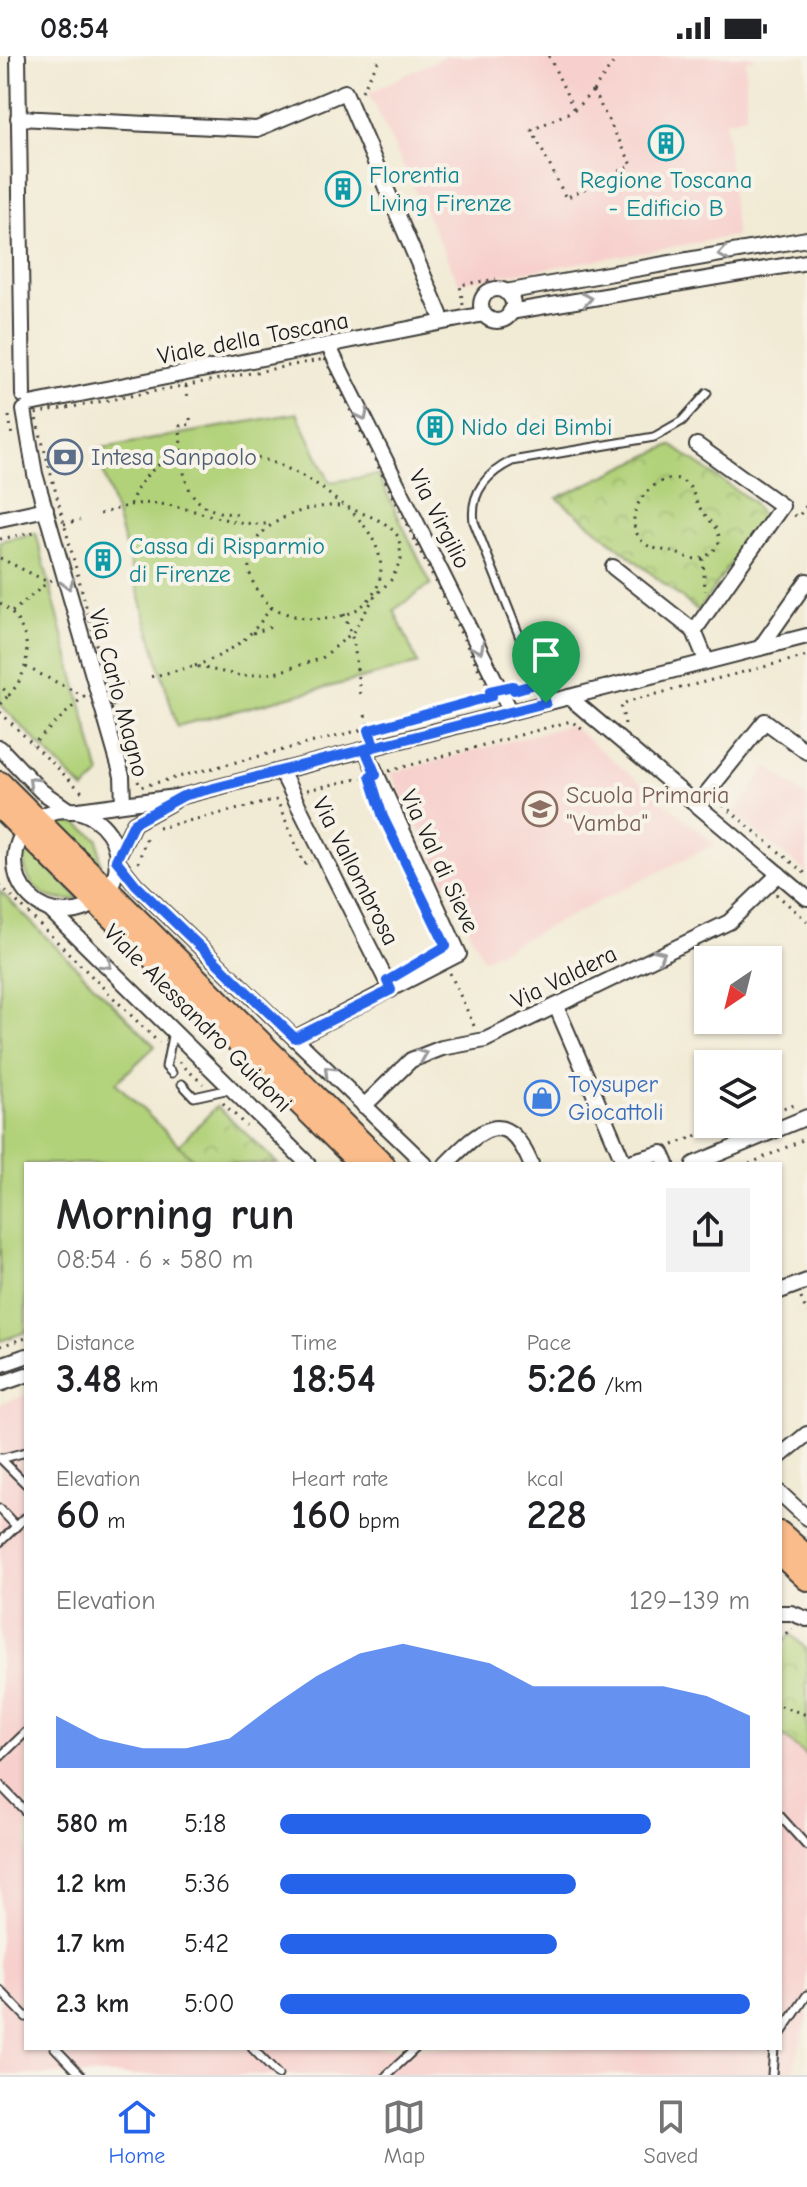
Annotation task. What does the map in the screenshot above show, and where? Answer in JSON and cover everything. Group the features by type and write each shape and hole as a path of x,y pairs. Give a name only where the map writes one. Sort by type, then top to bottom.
{"main road":[{"name":"Viale Alessandro Guidoni","path":"0,783 30,826 359,1162"},
{"name":"Viale Alessandro Guidoni","path":"0,807 30,826"},
{"name":"Viale Alessandro Guidoni","path":"101,897 381,1162"},
{"path":"782,1535 807,1557"},
{"path":"782,1556 807,1579"}],"street":[{"name":"Via Carlo Magno","path":"18,56 26,402 46,509 122,776 123,803"},
{"path":"18,118 257,129 346,96 440,314"},
{"name":"Viale della Toscana","path":"482,310 484,296 491,290 505,292 803,240"},
{"name":"Viale della Toscana","path":"26,402 440,314 482,310 498,321 510,312 805,262"},
{"path":"505,292 512,304 510,312"},
{"name":"Viale della Toscana","path":"26,402 328,345 482,310"},
{"name":"Via Virgilio","path":"328,345 495,690 511,712"},
{"path":"694,631 782,506 697,445"},
{"path":"0,519 46,509"},
{"path":"613,567 694,631 706,660"},
{"path":"760,648 807,581"},
{"path":"0,851 15,861 30,826 52,813 183,796 807,636"},
{"path":"569,697 807,898"},
{"path":"697,805 765,721 807,752"},
{"path":"0,748 41,791 103,827 113,842 116,860 136,885 423,1162"},
{"name":"Via Val di Sieve","path":"295,1038 459,954 376,775 369,748"},
{"name":"Via Vallombrosa","path":"281,771 391,990"},
{"name":"Viale Alessandro Guidoni","path":"50,910 78,911 101,897 134,823 183,796"},
{"name":"Viale Alessandro Guidoni","path":"15,861 23,889 50,910 306,1162"},
{"name":"Via Valdera","path":"364,1106 411,1060 442,1048 485,1040 737,917 779,874"},
{"path":"556,1006 623,1162"},
{"path":"699,1162 807,1117"},
{"path":"448,1162 477,1133 496,1127 510,1131 521,1141 530,1162"},
{"path":"627,1162 662,1153 666,1162"},
{"path":"782,1291 804,1288"},
{"path":"0,1365 24,1357"},
{"path":"0,1384 24,1376"},
{"path":"782,1454 807,1434"},
{"path":"782,1495 807,1518"},
{"path":"782,1613 791,1613 804,1624"}],"lane":[{"path":"546,703 474,522 474,503 481,485 498,467 512,461 654,437 682,421 707,393"},
{"path":"172,1073 166,1067 173,1029"},
{"path":"182,1084 194,1097 232,1088"},
{"path":"0,1458 24,1452"},
{"path":"0,1458 24,1482"},
{"path":"0,1509 16,1526"},
{"path":"0,1542 24,1519"},
{"path":"0,1757 24,1734"},
{"path":"0,1785 24,1806"},
{"path":"782,1818 807,1846"},
{"path":"0,1990 24,2015"},
{"path":"782,2032 807,1995"},
{"path":"57,2050 81,2075"},
{"path":"254,2050 278,2075"},
{"path":"387,2075 414,2050"},
{"path":"772,2075 774,2050"}],"path":[{"path":"346,96 362,91 381,56"},
{"path":"549,56 574,110"},
{"path":"593,91 632,165 566,198 532,130 574,110 593,91 618,56"},
{"path":"603,180 609,193"},
{"path":"325,359 495,690 492,696 140,787 108,689 35,414 186,385 325,359"},
{"path":"186,385 188,398"},
{"path":"190,418 191,424 180,426 182,453 192,497 211,511 237,514"},
{"path":"130,505 148,472 182,453 216,450 258,458 315,482 369,528 378,547 380,581 375,596 344,614 321,619 298,618 271,607 255,586 250,555 269,524"},
{"path":"674,478 694,488 700,508 720,533 716,546 703,558 689,559 652,548 640,539 635,517 642,496 653,485 674,478"},
{"path":"100,514 156,501 231,523 269,524 305,508 345,507 383,522 399,538 401,559 392,579 375,596 350,635 322,658 289,670 241,676 195,666"},
{"path":"64,524 80,520"},
{"path":"0,539 39,531"},
{"path":"0,558 48,582"},
{"path":"703,558 709,610"},
{"path":"12,612 52,580 49,568"},
{"path":"0,603 12,612 26,639 26,667 0,704"},
{"path":"146,678 228,654 253,633 271,607"},
{"path":"344,614 360,696"},
{"path":"253,633 274,626"},
{"path":"626,725 621,705 629,701 807,656"},
{"path":"26,667 84,696"},
{"path":"80,681 88,710"},
{"path":"108,689 127,684"},
{"path":"0,685 9,695"},
{"path":"32,745 84,696"},
{"path":"0,712 86,795"},
{"path":"365,715 369,748"},
{"path":"302,793 571,721"},
{"path":"707,792 807,875"},
{"path":"140,870 138,853 152,830 277,800 304,864 324,856"},
{"path":"0,885 254,1133"},
{"path":"776,894 807,921"},
{"path":"450,973 477,1031"},
{"path":"782,1108 807,1102"},
{"path":"671,1146 694,1137"},
{"path":"753,1162 807,1138"},
{"path":"804,1288 807,1313"},
{"path":"0,1346 24,1339"},
{"path":"782,1637 804,1624"},
{"path":"782,1707 807,1715"}],"shaded area":[{"path":"445,56 759,56 746,61 746,115 725,122 736,236 459,283 369,93"},
{"name":"Scuola Primaria \"Vamba\"","path":"570,725 715,844 483,959 391,773"},
{"path":"767,766 807,798 807,873 734,814"},
{"path":"24,1396 24,2050 782,2050 782,1736 807,1756 807,2018 792,2075 0,2075 0,1404"}],"green space":[{"path":"297,413 330,482 378,475 431,584 394,610 418,664 177,726 97,449"},
{"path":"671,445 753,502 762,518 698,611 557,498"},
{"path":"36,533 100,775 84,790 0,704 0,541"},
{"path":"50,823 78,824 98,839 102,877"},
{"path":"26,845 80,899 55,898 36,888 26,870"},
{"path":"0,891 155,1046 116,1083 196,1162 24,1162 24,1333 0,1341"},
{"path":"217,1106 276,1162 196,1162 179,1145"},
{"path":"791,1634 807,1650 807,1756 782,1736 782,1644"}],"place":[{"name":"Regione Toscana - Edificio B","path":"666,143"},
{"name":"Florentia Living Firenze","path":"343,189"},
{"name":"Nido dei Bimbi","path":"435,427"},
{"name":"Intesa Sanpaolo","path":"65,457"},
{"name":"Cassa di Risparmio di Firenze","path":"103,560"},
{"name":"Scuola Primaria \"Vamba\"","path":"540,809"},
{"name":"Toysuper Giocattoli","path":"542,1098"}],"route":[{"path":"546,703 374,747 365,749 183,796 134,823 116,860 136,885 295,1038 391,990 387,981 446,946 383,817 370,776 376,775 365,749 374,747 369,730 492,696 490,691 513,686 514,690 539,683 546,703"}]}
